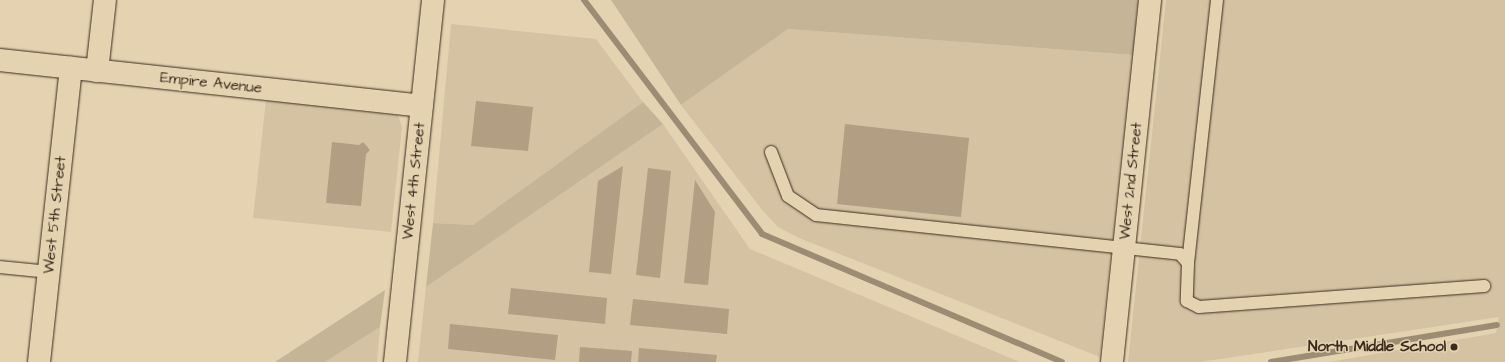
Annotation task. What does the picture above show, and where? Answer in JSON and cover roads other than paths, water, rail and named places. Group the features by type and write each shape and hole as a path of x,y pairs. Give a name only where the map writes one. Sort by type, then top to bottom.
{"street":[{"path":"97,71 105,0"},
{"name":"West 4th Street","path":"395,362 433,0"},
{"name":"West 2nd Street","path":"1112,362 1150,0"},
{"name":"Empire Avenue","path":"0,60 422,106"},
{"name":"West 5th Street","path":"39,362 71,68"}],"lane":[{"path":"1217,0 1188,263 1187,301 1199,307 1484,286"},
{"path":"771,152 788,196 816,215 1180,254 1188,263"},
{"path":"0,267 49,272"}],"waterway":[{"path":"584,0 762,234 1062,362"},
{"path":"1271,362 1497,325"}],"place":[{"name":"North Middle School","path":"1454,347"}]}
